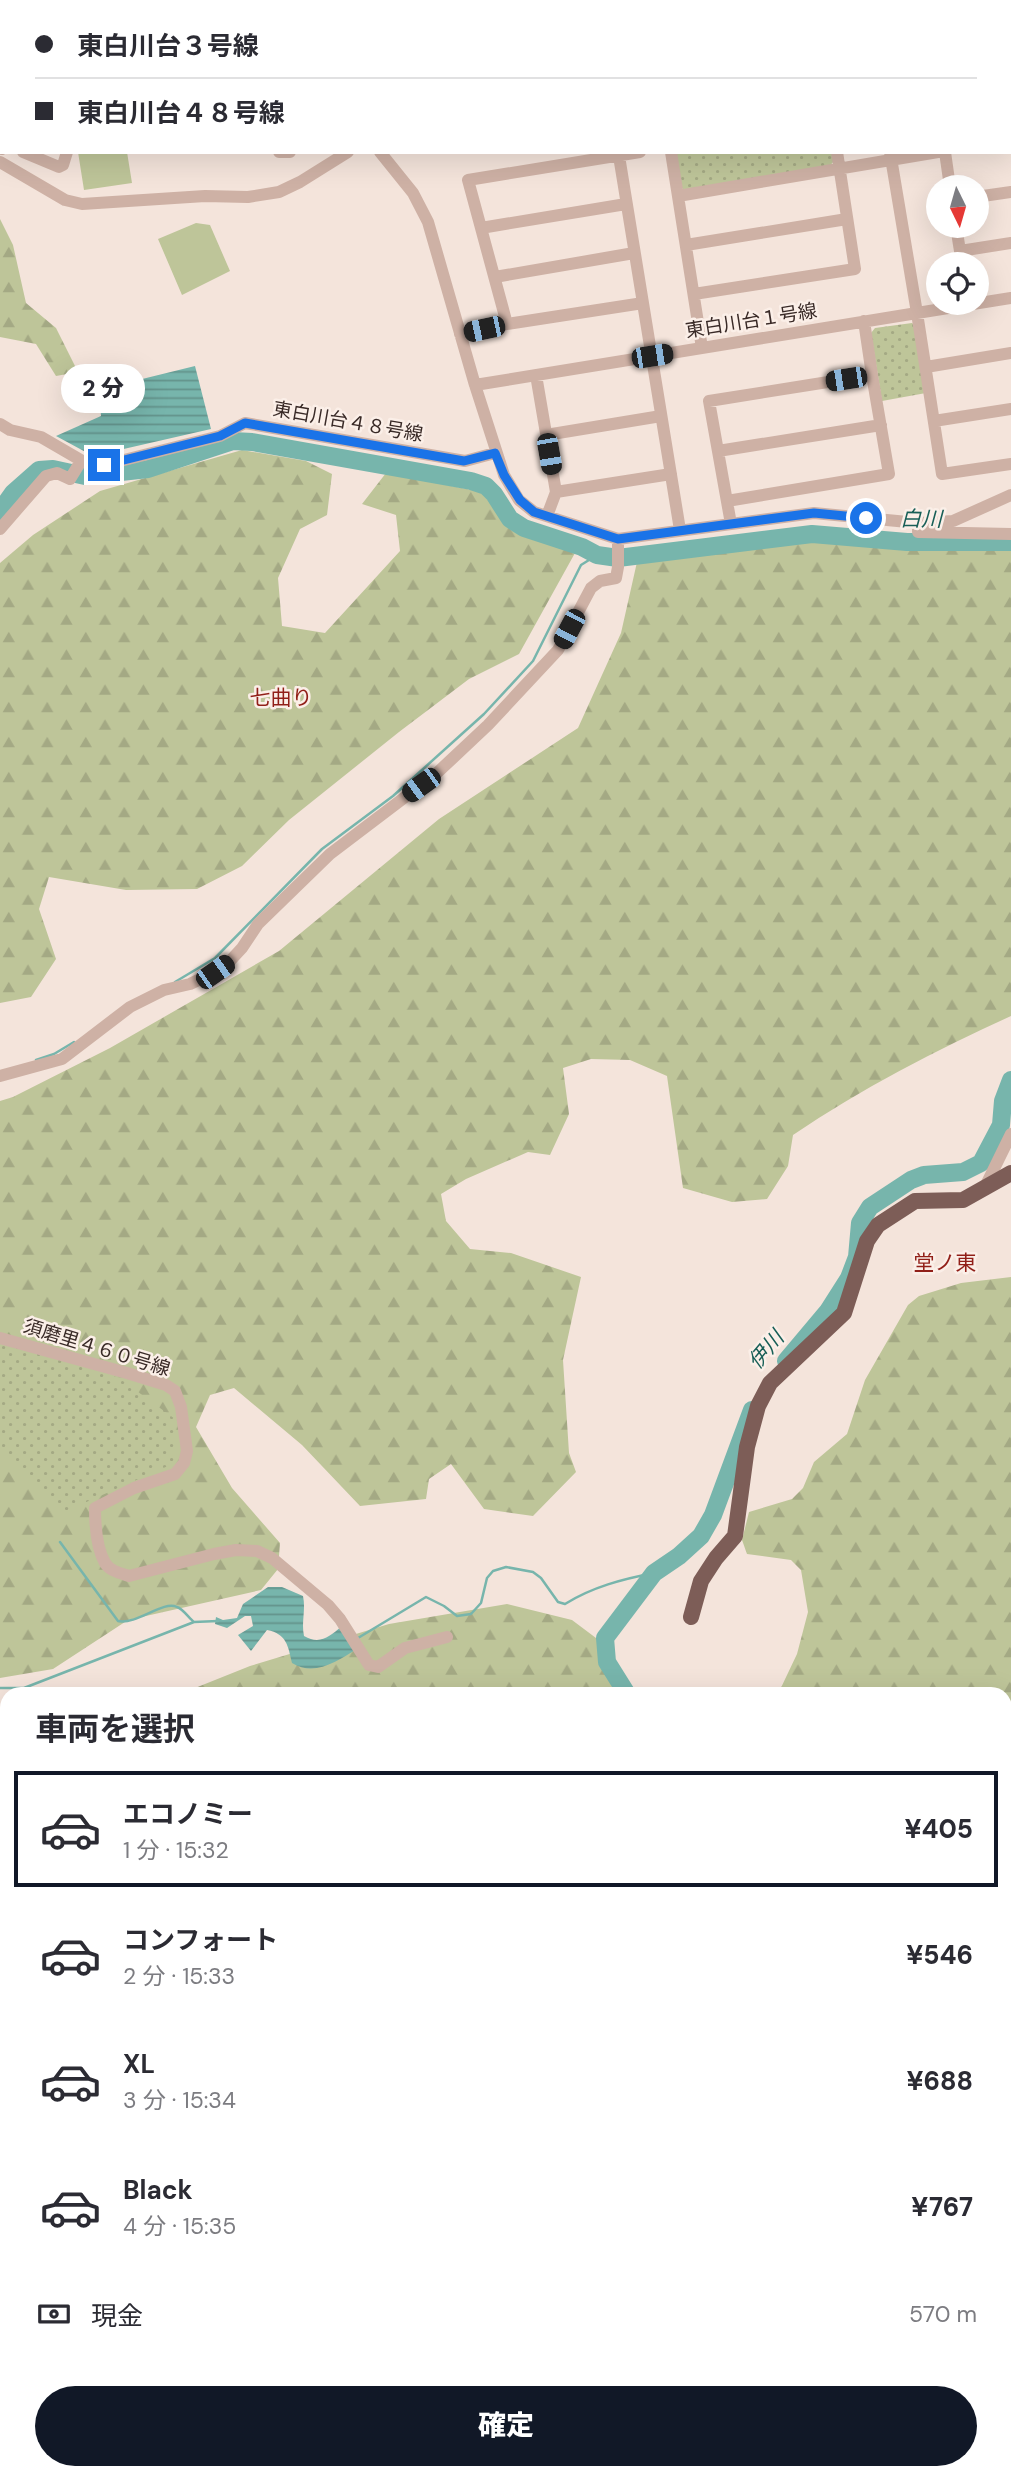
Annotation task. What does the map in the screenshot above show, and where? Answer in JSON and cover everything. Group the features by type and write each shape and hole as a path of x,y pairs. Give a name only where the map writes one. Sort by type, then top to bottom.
{"main road":[{"path":"691,1617 701,1581 735,1536 747,1447 758,1406 770,1382 844,1313 867,1241 878,1225 915,1201 963,1200 986,1185 1011,1174"}],"street":[{"path":"28,154 59,167 64,164 66,154"},
{"path":"0,162 65,200 82,204 205,196 248,197 279,192 345,154"},
{"path":"382,154 423,209 495,453 504,475 520,500 534,512 618,539 814,513 918,523 953,521 1011,495"},
{"path":"507,324 468,180 630,154"},
{"path":"671,154 702,348"},
{"path":"694,294 855,268 837,154"},
{"path":"678,196 840,170 891,156 914,154"},
{"path":"945,154 948,175"},
{"path":"619,156 680,530"},
{"path":"891,156 943,474 1011,464"},
{"path":"989,195 1011,192"},
{"path":"481,228 626,204"},
{"path":"686,245 847,219"},
{"path":"958,238 960,251 1011,243"},
{"path":"495,277 634,253"},
{"name":"東白川台１号線","path":"475,385 1011,298"},
{"path":"460,334 643,303"},
{"path":"727,501 889,474 864,321"},
{"path":"926,367 1011,353"},
{"path":"536,374 555,492 547,516"},
{"path":"731,523 709,401 872,375"},
{"path":"934,421 1011,409"},
{"path":"546,435 661,416"},
{"name":"東白川台４８号線","path":"0,424 10,430 41,437 81,461 104,465 220,436 245,423 464,461 495,453"},
{"path":"718,451 881,425"},
{"path":"0,529 46,476 57,474 70,479 81,461"},
{"path":"555,492 670,474"},
{"path":"918,523 918,532 1011,534"},
{"path":"0,1076 62,1059 130,1007 164,990 190,984 229,962 258,924 330,854 438,772 488,725 558,650 591,588 600,581 616,578 618,539"},
{"path":"986,1185 1011,1134"},
{"name":"須磨里４６０号線","path":"0,1338 127,1373 166,1385 175,1391 181,1408 187,1451 184,1463 175,1474 134,1488 95,1508 95,1528 105,1564 115,1572 129,1576 214,1554 236,1550 257,1551 272,1558 328,1605 369,1665 378,1667 405,1648 447,1637"}],"green space":[{"path":"78,154 127,154 132,183 84,190"},
{"path":"675,154 833,154 834,161 828,168 686,191 680,187"},
{"path":"0,219 13,245 26,303 56,328 78,372 56,376 36,344 0,337"},
{"path":"196,223 210,225 230,271 182,295 158,239"},
{"path":"912,323 916,326 926,393 882,401 871,333 875,328"},
{"path":"242,450 306,461 332,474 327,515 300,529 278,578 282,626 325,633 400,551 396,515 362,504 386,473 482,492 511,530 575,553 519,654 469,679 399,732 289,820 242,866 197,889 126,890 49,877 39,909 56,959 31,997 0,1003 0,563 33,535 100,491"},
{"path":"817,537 903,549 1011,547 1011,1016 899,1071 793,1135 788,1166 767,1199 732,1202 683,1188 667,1076 630,1060 591,1059 563,1068 569,1114 550,1155 528,1152 466,1179 441,1194 446,1221 470,1249 511,1253 581,1277 563,1360 569,1453 576,1472 533,1516 484,1509 451,1464 429,1479 426,1499 360,1506 302,1445 234,1388 210,1395 196,1427 232,1488 280,1543 278,1569 261,1590 128,1620 53,1669 0,1678 0,1101 110,1048 279,951 439,819 578,728 621,633 637,562"},
{"path":"1011,1277 1011,1687 781,1687 797,1654 808,1612 801,1570 791,1560 747,1554 742,1540 749,1512 792,1499 803,1488 814,1462 847,1434 865,1380 908,1305 919,1296 961,1283"},
{"path":"0,1339 119,1378 175,1419 177,1462 66,1511 0,1446"},
{"path":"507,1604 572,1620 612,1650 625,1687 198,1687 250,1666 389,1624"}],"water":[{"path":"195,366 211,429 93,456 56,436 101,416 100,402 122,397 134,381"},
{"path":"268,1587 282,1587 303,1596 304,1636 320,1640 342,1626 357,1649 326,1666 301,1667 292,1663 286,1642 274,1632 267,1630 251,1651 238,1635 253,1626 251,1616 245,1616 227,1628 215,1624 216,1617 223,1620 237,1618 243,1604"}],"waterway":[{"name":"白川","path":"0,511 13,493 39,470 53,469 85,476 148,469 233,441 252,442 471,481 486,486 510,519 524,528 582,547 597,555 618,558 812,534 907,542 1011,542"},
{"path":"175,982 215,958 322,849 393,796 484,714 533,661 581,565 597,555"},
{"path":"36,1060 54,1054 74,1042"},
{"name":"伊川","path":"786,1361 828,1311 849,1278 857,1257 860,1223 870,1207 911,1180 924,1175 963,1172 981,1163 1001,1125 1003,1101 1011,1080"},
{"name":"伊川","path":"623,1687 607,1662 605,1638 654,1573 679,1556 701,1536 713,1515 752,1410"},
{"path":"60,1542 118,1621 133,1620 171,1606 177,1607 194,1622 218,1621"},
{"path":"358,1638 426,1597 457,1616 471,1614 481,1603 487,1578 493,1571 506,1567 533,1572 541,1578 558,1602 565,1604 608,1584 654,1573"},
{"path":"27,1687 194,1622"}],"district":[{"name":"七曲り","path":"281,698"},
{"name":"堂ノ東","path":"945,1263"}],"route":[{"path":"104,465 220,436 245,423 464,461 495,453 504,475 520,500 534,512 618,539 814,513 866,518"}]}
